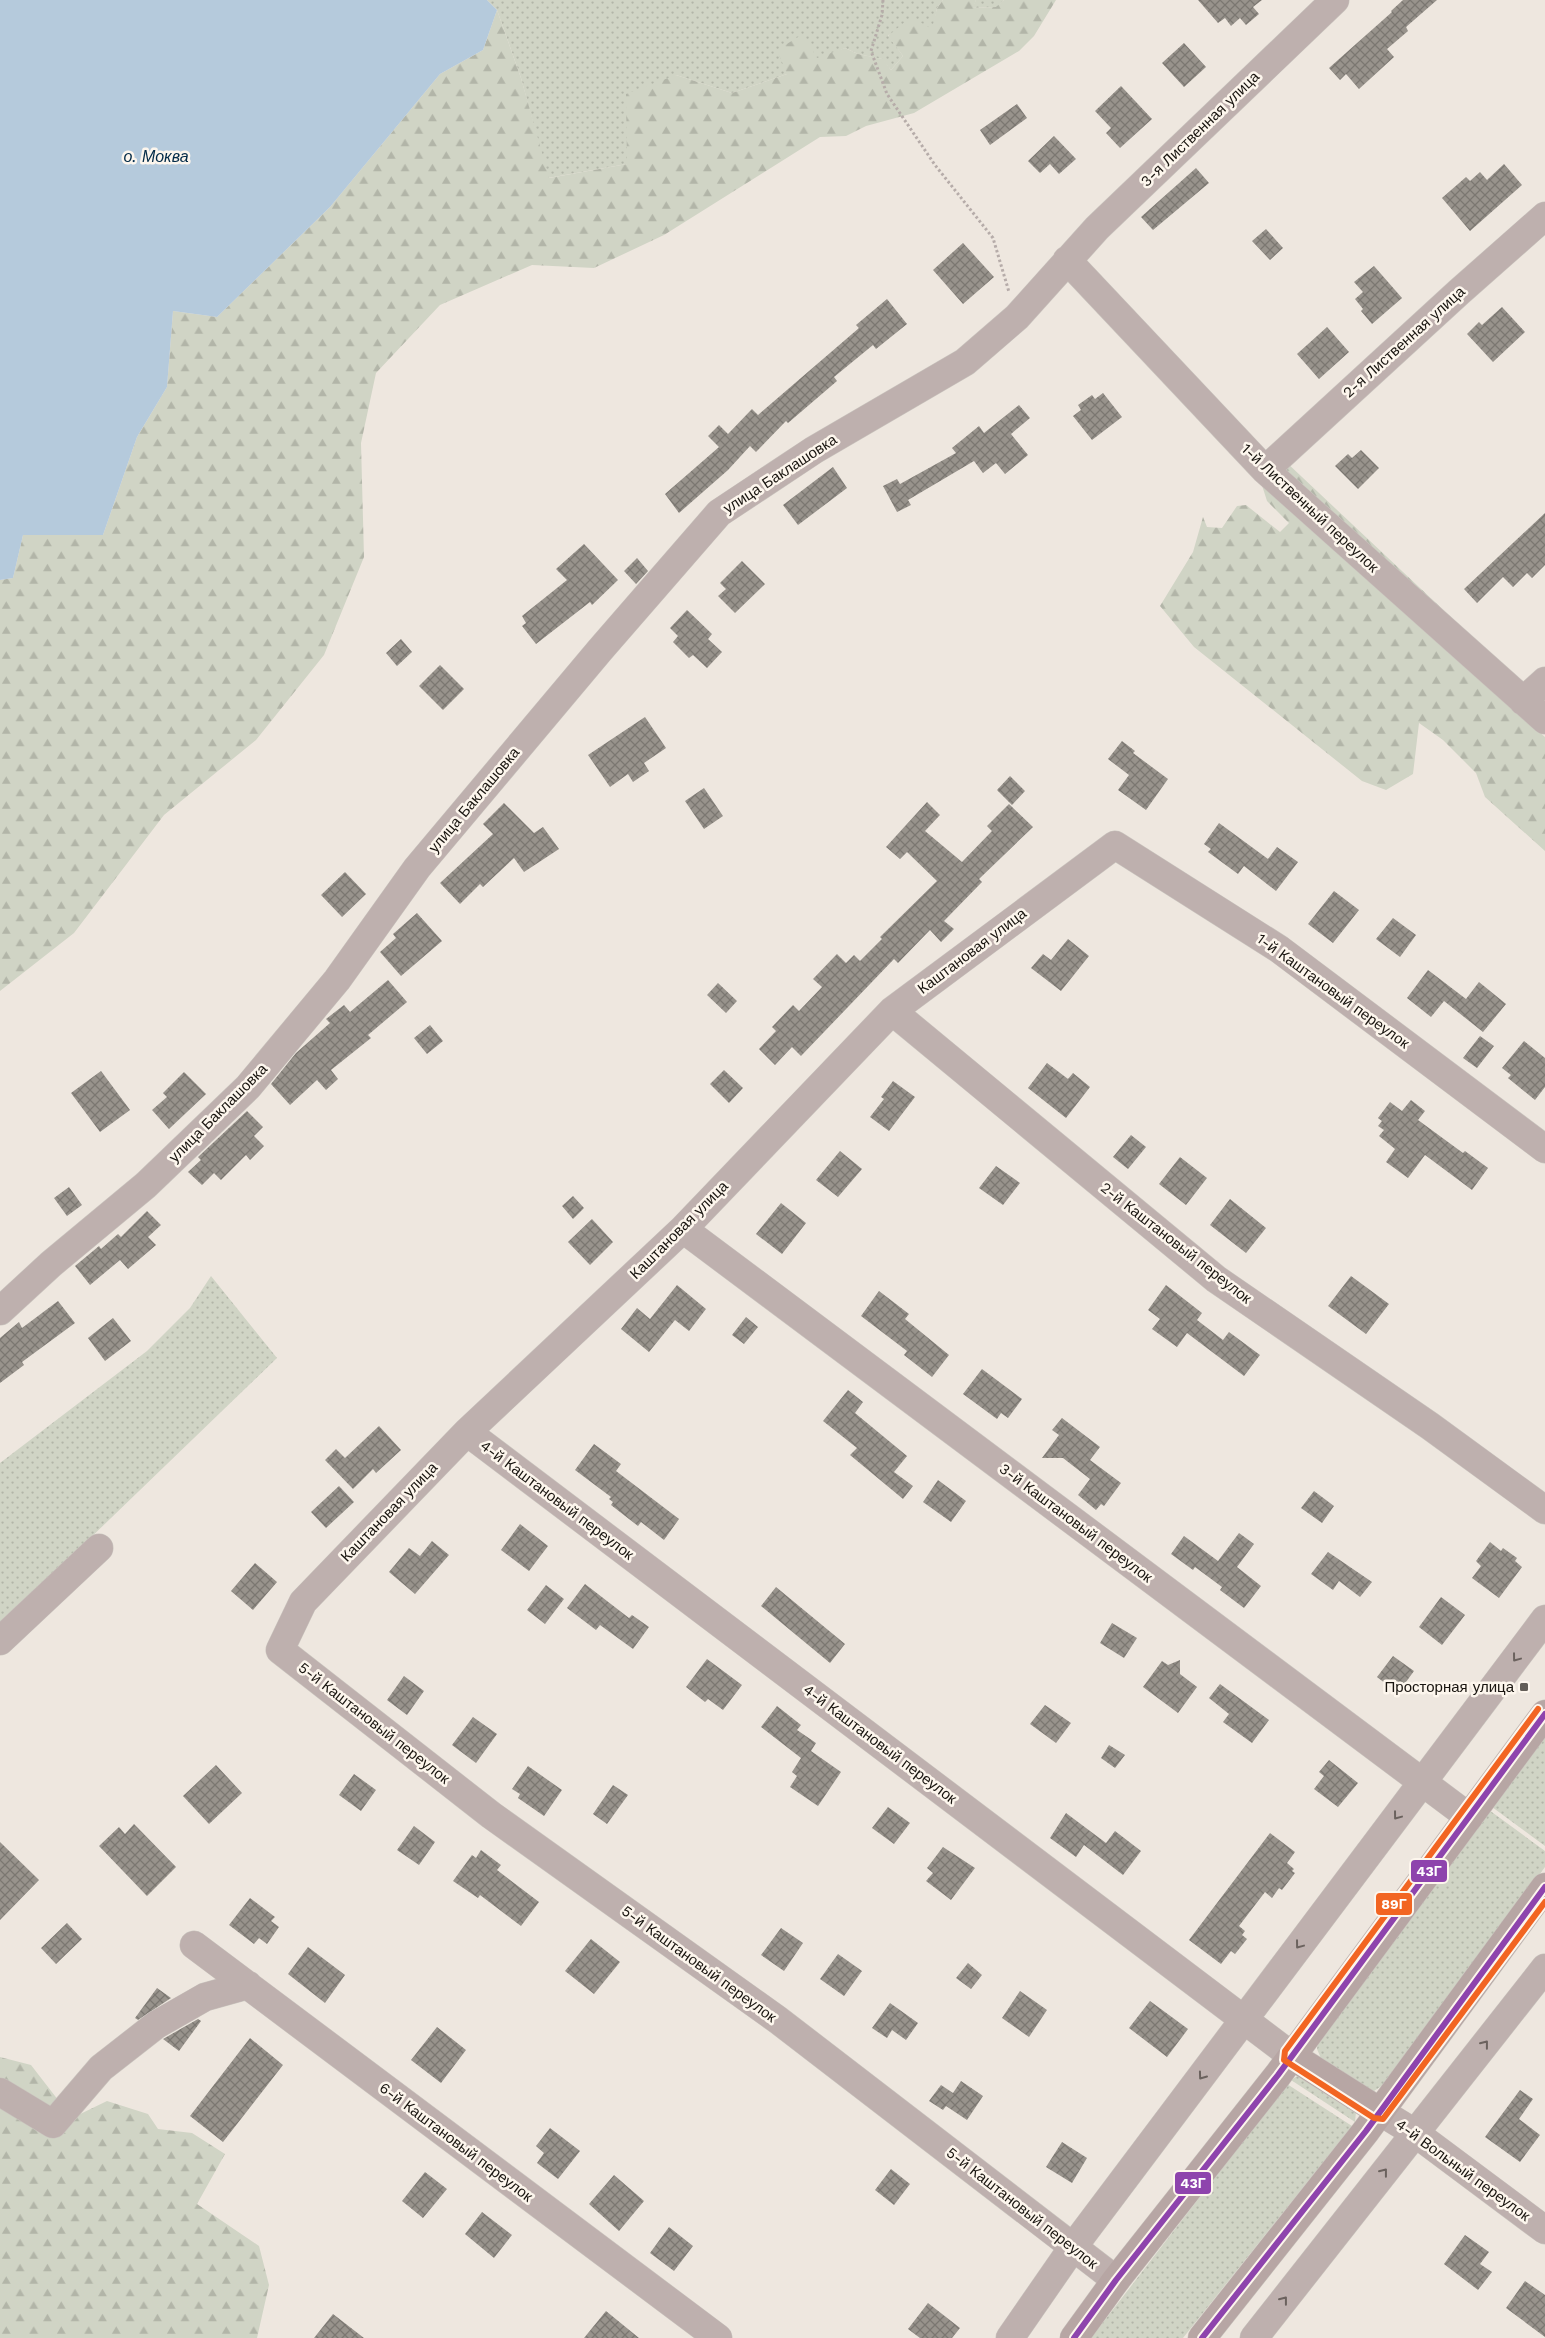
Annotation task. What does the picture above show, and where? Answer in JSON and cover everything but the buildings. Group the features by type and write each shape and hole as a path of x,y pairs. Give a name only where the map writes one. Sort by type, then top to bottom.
{"main road":[{"path":"1074,2338 1116,2280 1292,2056 1545,1714"},
{"path":"1202,2338 1380,2111 1545,1887"},
{"path":"1292,2056 1380,2111"}],"street":[{"name":"3-я Лиственная улица","path":"1017,317 1097,228 1336,0"},
{"name":"2-я Лиственная улица","path":"1265,470 1545,216"},
{"name":"1-й Лиственный переулок","path":"1067,260 1265,470 1545,720"},
{"name":"улица Баклашовка","path":"0,1311 51,1264 146,1184 248,1087 337,980 417,868 600,650 719,513 814,450 965,362 1017,317"},
{"path":"1523,701 1545,681"},
{"name":"Каштановая улица","path":"280,1650 302,1602 467,1432 683,1229 892,1011 1115,844"},
{"name":"1-й Каштановый переулок","path":"1115,844 1279,949 1545,1149"},
{"name":"2-й Каштановый переулок","path":"892,1011 1216,1279 1430,1426 1545,1510"},
{"name":"3-й Каштановый переулок","path":"683,1229 1469,1817"},
{"name":"4-й Каштановый переулок","path":"467,1432 1292,2056"},
{"path":"0,1642 99,1548"},
{"path":"1010,2338 1073,2247 1545,1619"},
{"name":"5-й Каштановый переулок","path":"280,1650 491,1815 778,2020 1116,2280"},
{"name":"6-й Каштановый переулок","path":"194,1945 718,2338"},
{"path":"1254,2338 1545,1968"},
{"path":"0,2092 53,2124 101,2068 156,2025 205,1996 248,1985"},
{"name":"4-й Вольный переулок","path":"1380,2111 1415,2133 1545,2230"}],"path":[{"path":"884,0 882,14 871,51 887,94 935,165 994,238 1017,317"}],"green space":[{"path":"487,0 943,0 937,8 933,30 888,35 903,56 891,70 882,59 858,54 845,48 787,74 732,93 676,75 627,164 548,178 521,78 497,10"},
{"path":"943,0 976,0 973,8 996,7 1004,0 1056,0 1034,36 1019,51 914,113 866,126 846,136 820,137 664,235 594,268 532,265 440,305 376,373 361,443 364,557 324,655 256,740 164,815 74,933 0,991 0,580 13,578 23,535 103,535 137,437 167,387 173,311 217,317 330,207 440,74 483,50 497,10 521,78 549,178 627,164 626,94 676,75 732,93 787,74 777,50 803,34 817,58 845,48 858,54 883,59 891,70 903,56 888,36 911,17 932,29 937,8"},
{"path":"976,0 1004,0 997,7 972,8"},
{"path":"1285,461 1504,667 1530,724 1545,737 1545,851 1485,797 1476,773 1443,740 1419,723 1413,774 1386,790 1362,781 1194,647 1160,606 1193,552 1203,517 1207,527 1222,528 1237,506 1246,505 1280,532 1289,523 1267,501 1260,479"},
{"path":"211,1276 277,1358 0,1625 0,1463 147,1351 190,1308"},
{"path":"1545,1734 1545,1846 1492,1807"},
{"path":"1489,1810 1545,1851 1545,1867 1383,2085 1374,2091 1369,2090 1322,2061 1317,2049 1318,2042"},
{"path":"0,2057 31,2065 72,2118 107,2101 148,2114 158,2129 192,2133 225,2154 197,2204 259,2246 269,2285 257,2338 0,2338"},
{"path":"1299,2075 1356,2112 1355,2122 1291,2080"},
{"path":"1287,2084 1352,2126 1183,2338 1091,2338"}],"water":[{"name":"о. Моква","path":"0,0 487,0 497,10 483,50 440,74 330,207 217,317 173,311 167,387 137,437 103,535 23,535 13,578 0,580"}],"transit line":[{"name":"89Г","path":"1538,1709 1285,2051 1284,2060 1374,2118 1383,2119 1545,1902"},
{"name":"43Г","path":"1074,2338 1116,2280 1278,2075 1545,1714"},
{"name":"43Г","path":"1202,2338 1366,2131 1545,1887"}],"place":[{"name":"Просторная улица","path":"1524,1687"}]}
